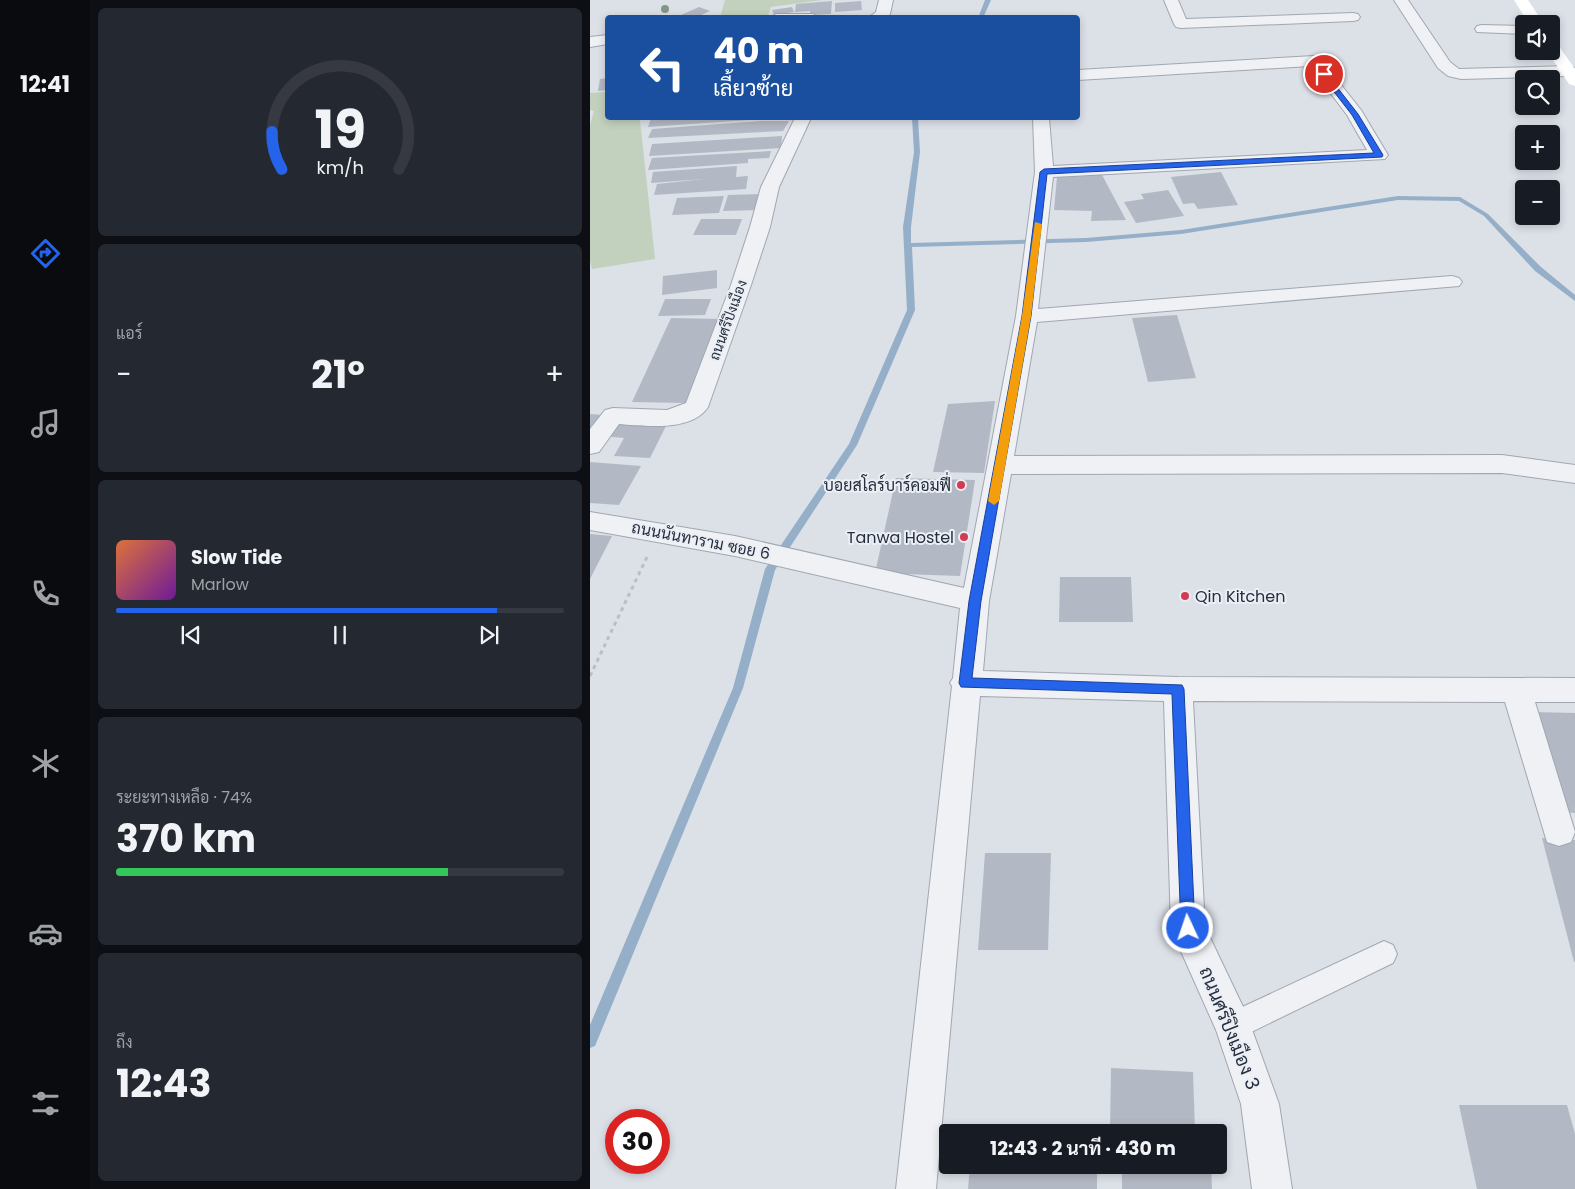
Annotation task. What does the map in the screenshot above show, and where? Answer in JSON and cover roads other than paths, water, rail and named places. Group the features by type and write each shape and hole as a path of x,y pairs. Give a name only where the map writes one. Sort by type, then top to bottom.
{"street":[{"path":"881,15 883,14 886,0"},
{"path":"1172,0 1181,24 1353,17"},
{"path":"1401,0 1444,65 1454,72 1572,76"},
{"path":"1521,0 1531,15"},
{"path":"1482,29 1515,30"},
{"path":"590,42 605,40"},
{"path":"1560,58 1572,76"},
{"path":"1044,172 1379,155 1355,114 1314,61 1080,75"},
{"name":"ถนนศรีปิงเมือง","path":"590,446 613,416 671,419 684,415 696,406 741,285 760,227 770,187 802,120"},
{"path":"916,1189 965,683 975,601 1027,316 1044,172 1041,120"},
{"path":"1027,316 1452,282"},
{"path":"1000,465 1502,464 1575,474"},
{"name":"ถนนนันทาราม ซอย 6","path":"590,520 734,544 975,601"},
{"path":"965,683 1178,689 1575,690"},
{"name":"ถนนศรีปิงเมือง 3","path":"1178,689 1188,928 1233,1026 1260,1104 1272,1189"},
{"path":"1516,690 1559,831"}],"lane":[{"path":"1233,1026 1384,954"}],"waterway":[{"path":"981,15 988,0"},
{"path":"908,245 907,227 917,152 915,120"},
{"path":"908,245 1086,240 1181,232 1398,198 1460,199 1486,215 1538,269 1575,299"},
{"path":"590,1041 738,688 770,569 853,445 911,310 908,245"}],"place":[{"name":"บอยสโลร์บาร์คอมฟี่","path":"961,485"},
{"name":"Tanwa Hostel","path":"964,537"},
{"name":"Qin Kitchen","path":"1185,596"}]}
